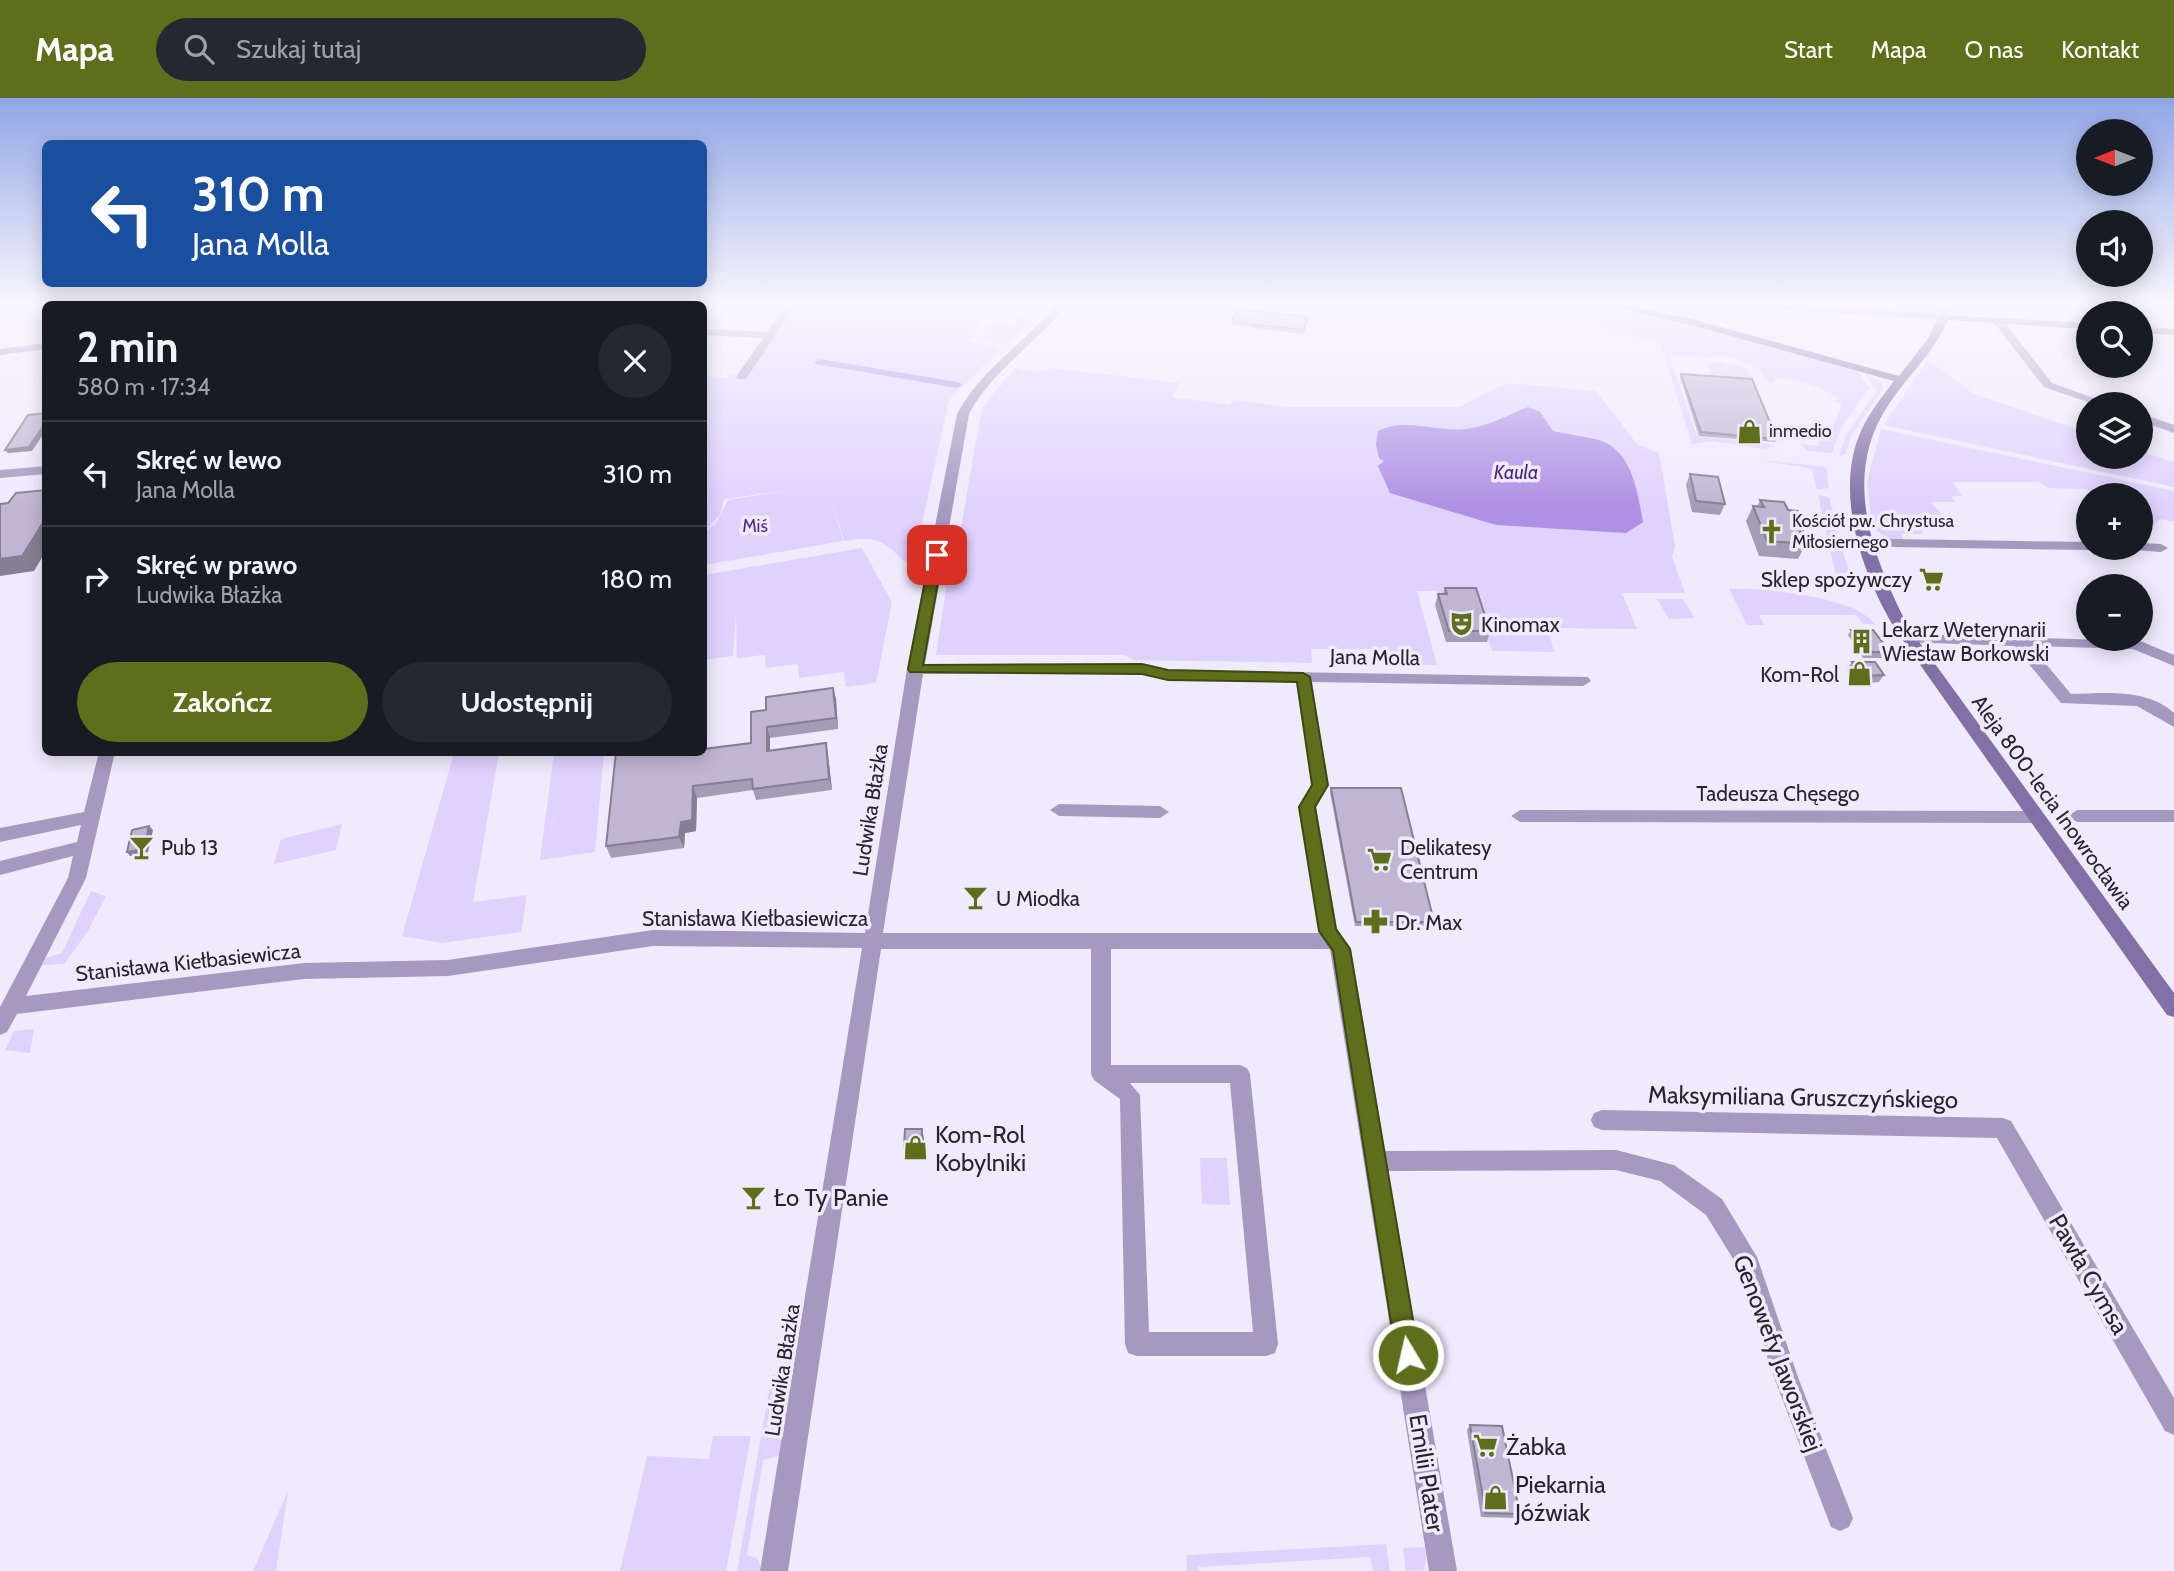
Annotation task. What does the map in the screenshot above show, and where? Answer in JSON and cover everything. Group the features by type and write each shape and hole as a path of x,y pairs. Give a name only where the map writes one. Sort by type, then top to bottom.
{"street":[{"path":"742,377 746,372"},
{"name":"Ludwika Błażka","path":"774,1571 915,669 968,401 998,372"},
{"path":"1872,372 1902,380"},
{"name":"Aleja 800-lecia Inowrocławia","path":"1908,372 1872,421 1861,449 1856,483 1864,538 1881,587 1909,639 2174,1009"},
{"path":"2038,372 2048,385 2076,394"},
{"path":"2153,422 2174,429"},
{"path":"0,474 42,470"},
{"path":"1864,538 1893,543 2076,546"},
{"path":"2153,548 2161,548"},
{"path":"1909,639 2135,644 2174,661"},
{"path":"2018,641 2067,699 2141,700 2162,709 2174,722"},
{"name":"Jana Molla","path":"915,669 1142,669 1168,675 1583,681"},
{"name":"Emilii Plater","path":"1303,677 1320,785 1307,807 1328,931 1341,949 1443,1571"},
{"path":"0,1026 77,878 106,756"},
{"path":"1059,810 1160,812"},
{"name":"Tadeusza Chęsego","path":"1520,816 2036,817"},
{"path":"2077,816 2174,816"},
{"path":"0,835 91,817"},
{"path":"0,867 83,847"},
{"name":"Stanisława Kiełbasiewicza","path":"11,1006 304,971 448,968 653,938 873,942 1335,941"},
{"path":"1101,941 1101,1074"},
{"path":"1101,1074 1240,1074 1266,1345 1137,1344 1130,1095 1101,1074"},
{"name":"Maksymiliana Gruszczyńskiego","path":"1602,1120 2003,1128"},
{"name":"Pawła Cymsa","path":"2003,1128 2174,1422"},
{"name":"Genowefy Jaworskiej","path":"1375,1161 1616,1160 1666,1172 1714,1208 1745,1258 1787,1380 1840,1518"}],"green space":[{"name":"Miś","path":"751,372 977,372 949,400 914,560 904,561 884,544 871,539 844,541 827,484 843,541 707,564 707,530 716,524 728,500 789,490 724,499 720,515 707,528 707,377 729,378 732,374 747,378"},
{"path":"1012,372 1083,372 1179,383 1172,397 1230,405 1233,400 1288,407 1459,407 1508,383 1596,391 1638,445 1659,453 1675,546 1672,557 1685,593 1622,593 1637,629 1561,628 1549,632 1554,652 1492,651 1474,598 1441,597 1437,591 1417,591 1437,665 1391,664 1388,649 1311,649 1312,663 1135,660 1123,655 936,655 950,563 942,563 943,557 956,556 984,405"},
{"path":"1669,372 1675,372 1697,436 1776,445 1765,449 1712,441 1692,444"},
{"path":"1710,372 1749,372 1755,381 1712,377"},
{"path":"1760,372 1858,372 1869,388 1841,428 1832,453 1809,451 1799,444 1819,446 1818,440 1828,441 1842,404 1833,401 1838,398 1823,389 1801,382 1775,378 1775,383 1767,380"},
{"path":"1920,372 1944,372 1974,394 2076,429 2076,466 1884,425"},
{"path":"1865,374 1881,382 1883,389 1851,436 1846,454 1839,457 1846,435 1877,390"},
{"path":"1881,429 2136,483 2076,483 2076,489 2048,488 2040,482 1952,482 1962,496 1951,496 1956,502 1931,502 1949,524 1922,524 1923,534 1901,534 1904,540 1890,539 1872,528 1867,482"},
{"path":"2153,455 2174,462 2174,487 2090,469 2153,469"},
{"path":"1760,460 1826,467 1829,488 1817,490 1812,469"},
{"path":"2153,487 2174,491 2174,522 2160,519 2153,526"},
{"path":"1818,495 1829,497 1840,543 1836,543 1837,549 1842,549 1851,577 1836,576"},
{"path":"862,548 892,602 876,683 846,687 844,672 799,678 798,664 766,668 765,655 737,658 736,614 733,656 707,660 707,574"},
{"path":"1729,589 1784,592 1829,601 1849,607 1874,624 1863,624 1856,615 1759,615 1764,625 1747,625"},
{"path":"1657,599 1683,599 1695,618 1669,619"},
{"path":"453,756 498,756 473,902 527,895 521,932 442,943 402,936"},
{"path":"554,756 604,756 595,852 540,860"},
{"path":"342,824 336,850 274,864 281,839"},
{"path":"91,891 106,896 88,931 64,964 42,965 46,958 62,953"},
{"path":"34,1029 30,1053 5,1050 14,1031"},
{"path":"1200,1158 1227,1158 1230,1205 1202,1204"},
{"path":"772,1375 778,1375 774,1401 788,1410 781,1455 763,1460 747,1555 757,1558 762,1571 737,1571"},
{"path":"713,1436 751,1436 726,1571 620,1571 647,1456 709,1459"},
{"path":"288,1491 276,1571 253,1571"},
{"path":"1386,1544 1390,1571 1373,1571 1370,1557 1198,1567 1198,1571 1187,1571 1186,1555"},
{"path":"1428,1547 1424,1570 1406,1571 1403,1548"}],"water":[{"name":"Kaula","path":"1528,407 1540,412 1553,431 1602,441 1621,455 1632,476 1643,522 1626,533 1496,525 1390,493 1378,466 1384,461 1379,458 1376,445 1378,431 1399,425 1473,428"}],"building":[{"path":"1681,374 1752,379 1777,439 1701,432"},
{"path":"42,413 42,428 29,447 5,450 28,415"},
{"path":"1690,474 1718,477 1725,504 1696,501"},
{"path":"42,490 42,524 22,556 0,559 0,504 8,503 16,493"},
{"path":"1760,500 1784,502 1788,510 1798,511 1806,527 1798,527 1806,544 1767,541 1753,506 1764,507"},
{"name":"Kinomax","path":"1445,588 1476,588 1490,631 1449,631 1438,594 1447,594"},
{"path":"1851,630 1873,630 1890,652 1867,652"},
{"path":"1852,662 1875,662 1884,675 1861,676"},
{"path":"833,688 836,718 767,727 767,751 826,743 829,779 753,789 752,779 693,786 692,820 681,822 679,837 606,846 616,756 707,756 707,749 751,743 751,712 766,710 766,697"},
{"name":"Delikatesy Centrum","path":"1331,788 1401,788 1434,922 1356,922"},
{"path":"149,826 144,849 127,852 132,830"},
{"path":"905,1129 922,1129 921,1147 904,1147"},
{"path":"1470,1425 1502,1426 1520,1514 1486,1513"}],"waterway":[{"path":"878,372 957,385"}],"place":[{"name":"inmedio","path":"1749,431"},
{"name":"Kościół pw. Chrystusa Miłosiernego","path":"1772,531"},
{"name":"Sklep spożywczy","path":"1932,579"},
{"name":"Kinomax","path":"1461,624"},
{"name":"Lekarz Weterynarii Wiesław Borkowski","path":"1862,641"},
{"name":"Kom-Rol","path":"1859,674"},
{"name":"Pub 13","path":"141,847"},
{"name":"Delikatesy Centrum","path":"1380,859"},
{"name":"U Miodka","path":"976,898"},
{"name":"Dr. Max","path":"1375,922"},
{"name":"Kom-Rol Kobylniki","path":"915,1148"},
{"name":"Ło Ty Panie","path":"754,1197"},
{"name":"Żabka","path":"1486,1446"},
{"name":"Piekarnia Jóźwiak","path":"1495,1498"}],"route":[{"path":"937,555 915,669 1142,669 1168,675 1303,677 1320,785 1307,807 1328,931 1341,949 1408,1355"}]}
